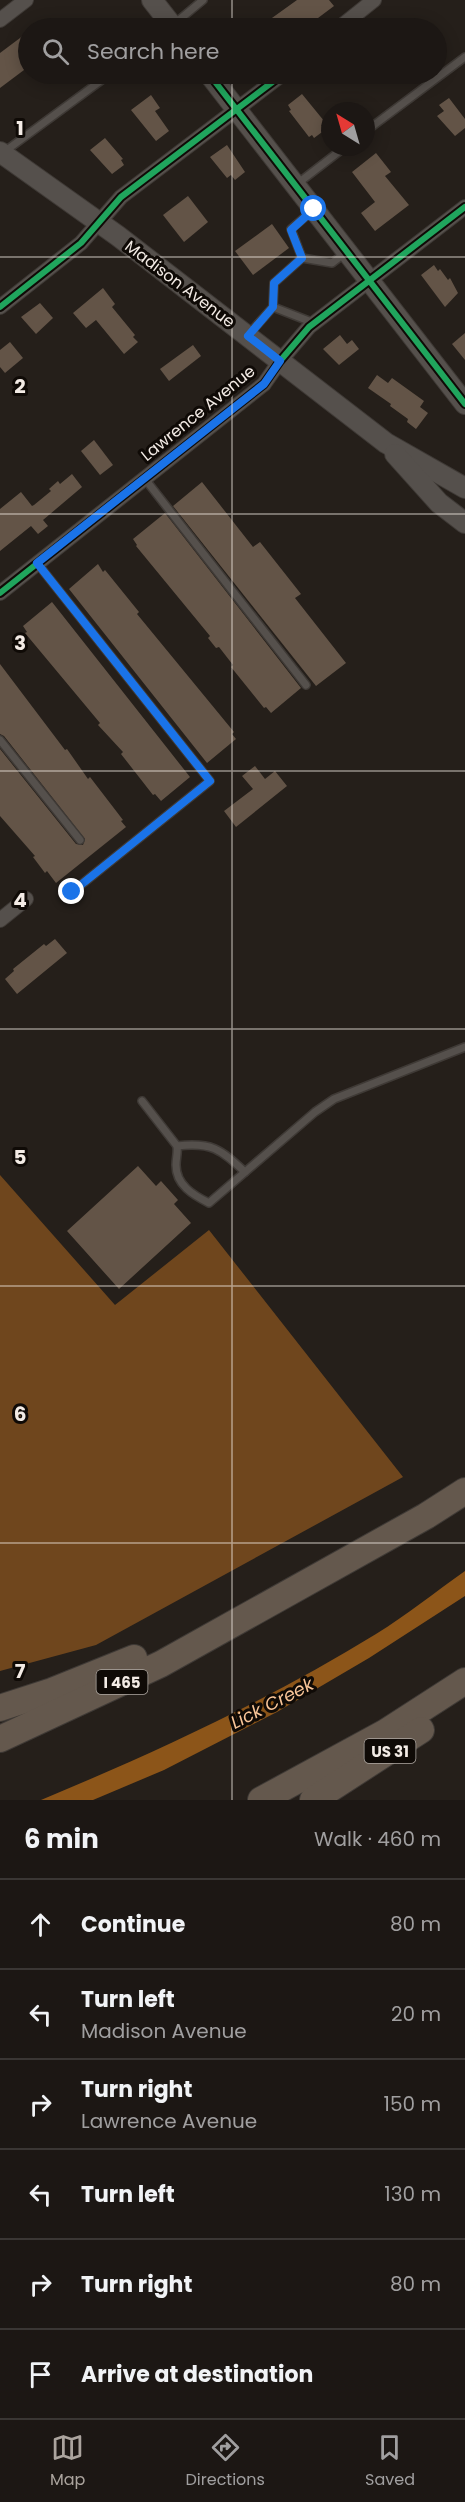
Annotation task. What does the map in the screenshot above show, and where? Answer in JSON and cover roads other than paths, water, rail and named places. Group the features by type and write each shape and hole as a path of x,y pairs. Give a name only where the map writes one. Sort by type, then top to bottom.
{"highway":[{"name":"I 465","path":"0,1739 161,1664 426,1516 465,1491"},
{"path":"0,1708 102,1672 181,1637 242,1620"},
{"path":"261,1800 377,1737 465,1681"},
{"name":"US 31","path":"313,1800 465,1699"}],"main road":[{"path":"152,0 164,18"},
{"path":"216,84 465,404"},
{"name":"Madison Avenue","path":"1,153 99,223 386,443 465,488"},
{"name":"Madison Avenue","path":"386,443 439,503 465,523"}],"street":[{"path":"0,20 26,0"},
{"path":"352,18 374,0"},
{"path":"0,307 81,243 121,197 270,84"},
{"name":"Lawrence Avenue","path":"0,593 264,384 280,361 314,323 465,207"},
{"path":"0,920 26,899"}],"lane":[{"path":"182,18 203,0"},
{"path":"447,70 465,57"},
{"path":"1,153 96,84"},
{"path":"375,124 429,84"},
{"path":"295,186 333,156"},
{"path":"302,258 291,230 314,209"},
{"path":"302,258 332,263 346,252"},
{"path":"248,336 273,307 274,283 302,258"},
{"path":"273,307 314,323"},
{"path":"144,478 306,685"},
{"path":"37,563 210,781 72,892"},
{"path":"0,740 80,840"},
{"path":"142,1101 177,1146 176,1166 179,1180 195,1196 208,1203 315,1112 334,1099 465,1047"},
{"path":"177,1146 205,1144 216,1148 244,1172"}],"water":[{"name":"Lick Creek","path":"465,1571 465,1596 369,1658 277,1712 164,1770 93,1800 41,1800 212,1724 295,1681 387,1627"}]}
